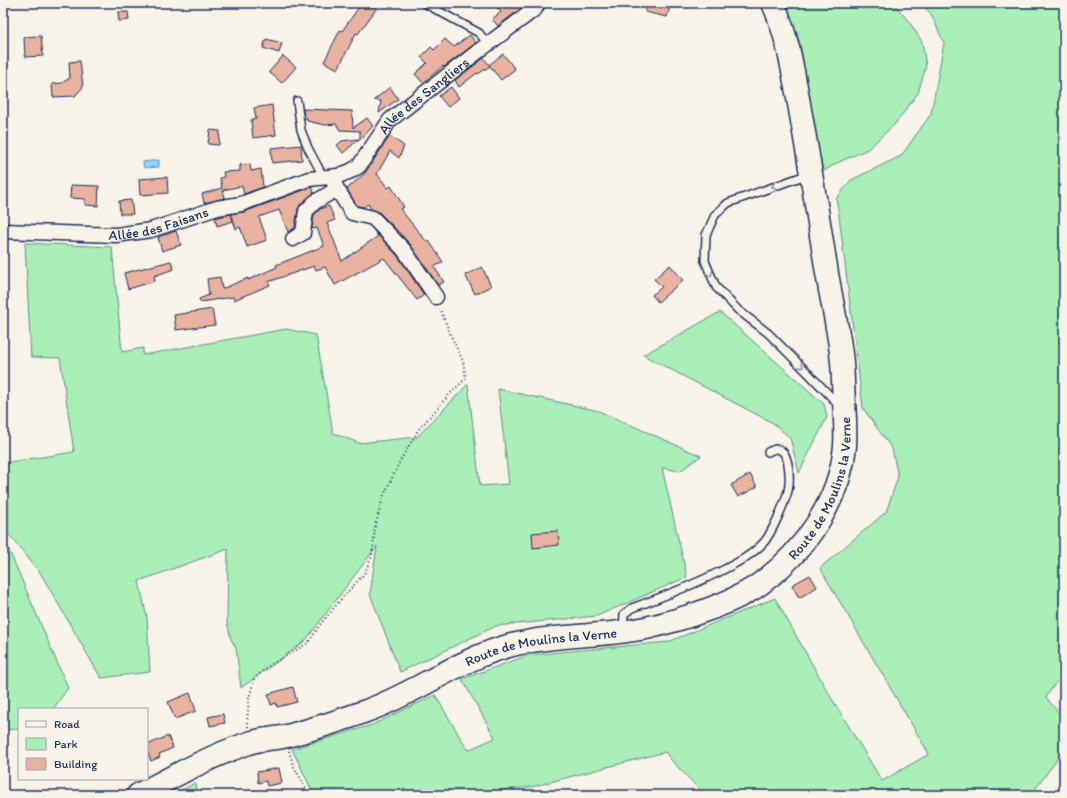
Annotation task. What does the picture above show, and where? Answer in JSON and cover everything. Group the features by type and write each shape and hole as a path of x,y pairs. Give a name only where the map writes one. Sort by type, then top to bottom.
{"main road":[{"name":"Route de Moulins la Verne","path":"138,795 209,759 252,742 283,737 367,711 395,699 481,655 512,645 539,640 623,632 649,627 685,617 728,601 758,586 788,561 811,534 825,511 838,480 845,446 845,410 842,361 790,51 773,3"}],"street":[{"name":"Allée des Sangliers","path":"309,179 331,181 351,172 359,166 390,120 535,9 538,3"},
{"name":"Allée des Faisans","path":"3,231 116,235 151,230 217,208 240,204 309,179"},
{"path":"293,240 303,233 306,211 316,202 331,181 352,213 373,218 404,250 436,297"}],"lane":[{"path":"424,3 479,33 488,44"},
{"path":"297,101 301,130 308,148 331,181"},
{"name":"Route de Moulins la Verne","path":"811,173 728,203 715,215 706,235 705,260 716,287 738,310 768,333 845,410"},
{"path":"623,632 624,614 632,608 689,586 736,564 753,552 765,540 779,514 788,490 789,466 786,456 781,450 776,448 768,452"}],"path":[{"path":"252,742 247,723 249,699 254,679 267,667 308,643 337,603 364,574 372,556 375,527 383,497 400,461 419,429 466,378 464,361 452,338 436,297"},
{"path":"283,737 294,768 310,795"}],"green space":[{"path":"784,3 889,3 897,7 910,23 922,42 926,66 918,93 896,123 868,149 837,163 824,171 821,163 800,43 789,12"},
{"path":"921,3 1064,3 1064,665 1060,677 1046,697 1064,720 1064,750 1031,795 705,795 665,752 531,787 451,795 416,795 381,791 375,795 314,795 292,749 372,725 435,695 468,750 495,738 462,679 529,655 668,642 775,598 829,694 882,781 929,754 820,568 886,512 898,477 892,449 863,408 836,199 851,180 901,156 931,114 944,43 931,14"},
{"path":"25,243 112,247 122,352 143,348 143,355 286,329 316,335 333,433 359,443 417,437 468,384 480,486 509,484 498,389 599,411 701,456 680,471 662,468 687,577 597,616 496,626 400,672 370,594 377,546 305,641 241,688 236,648 231,639 227,622 228,549 139,581 147,618 150,672 101,678 41,574 3,527 3,463 74,452 60,358 31,357"},
{"path":"720,312 824,404 827,417 799,473 790,438 773,423 643,355"},
{"path":"3,536 68,688 54,708 18,708 18,729 3,730"},
{"path":"195,783 197,795 172,795"}],"water":[{"path":"159,160 159,167 144,168 143,162"}],"building":[{"path":"362,3 371,3 377,8 358,34 356,33 338,69 324,62 340,30 342,31"},
{"path":"502,3 528,3 498,26 492,19 501,12 497,7"},
{"path":"647,3 671,3 667,17 645,12"},
{"path":"118,12 128,12 129,20 119,21"},
{"path":"470,35 476,43 444,67 443,66 423,83 415,74 427,63 421,57 431,47 434,50 445,39 454,47"},
{"path":"41,36 43,56 25,57 24,37"},
{"path":"266,39 282,43 279,53 263,48"},
{"path":"503,54 515,69 501,80 489,65"},
{"path":"283,56 296,67 282,83 269,72"},
{"path":"484,58 490,66 478,74 477,73 459,87 455,80"},
{"path":"80,61 83,87 75,96 53,97 52,84 62,83 70,78 69,62"},
{"path":"390,87 398,99 379,113 381,101 374,100"},
{"path":"451,87 459,98 448,107 439,96"},
{"path":"272,105 276,135 253,138 251,120 256,119 254,108"},
{"path":"303,109 352,111 353,128 367,118 373,126 360,140 360,131 340,130 336,124 325,125 307,121 307,118 304,118"},
{"path":"210,130 220,131 219,145 208,144"},
{"path":"390,136 404,146 399,158 390,151 377,174 388,188 391,186 404,207 400,209 427,242 429,241 443,262 434,267 444,282 438,285 410,244 379,212 371,209 368,204 364,207 357,206 347,189 365,173"},
{"path":"359,139 343,153 337,145 342,141"},
{"path":"301,145 302,160 272,163 271,148"},
{"path":"250,164 251,171 261,169 263,187 244,194 242,186 223,190 225,198 204,203 202,194 222,188 220,178 224,177 223,172 240,171 240,165"},
{"path":"167,177 168,193 140,195 139,179"},
{"path":"71,185 99,186 98,206 85,205 85,199 70,198"},
{"path":"312,187 314,193 300,205 298,209 295,228 288,232 279,210 259,217 267,240 247,247 240,227 236,229 231,214 244,212"},
{"path":"131,200 133,214 120,214 119,201"},
{"path":"329,206 335,220 327,223 342,261 378,236 374,231 397,255 424,295 417,300 384,258 335,285 325,267 316,270 314,266 268,282 270,285 234,300 233,297 200,302 199,299 209,295 207,279 220,277 222,289 248,278 248,280 277,267 276,265 324,246 317,228 313,229 312,227 314,215 320,209"},
{"path":"231,214 233,221 217,226 215,218"},
{"path":"176,231 181,245 162,251 158,237"},
{"path":"171,261 174,269 154,276 155,281 128,289 124,273"},
{"path":"670,265 683,280 658,302 652,295 662,287 654,279"},
{"path":"482,267 491,286 475,294 465,275"},
{"path":"212,309 215,325 176,330 174,315"},
{"path":"750,474 757,487 738,497 731,485"},
{"path":"558,531 559,545 533,548 532,533"},
{"path":"810,575 817,587 799,598 792,585"},
{"path":"293,687 297,702 277,707 276,703 271,705 268,694"},
{"path":"190,693 196,711 175,719 168,702"},
{"path":"223,714 225,723 210,726 208,717"},
{"path":"168,736 173,748 159,754 160,757 151,761 148,754 148,745"},
{"path":"279,768 282,783 267,786 266,781 258,783 257,772"}]}
